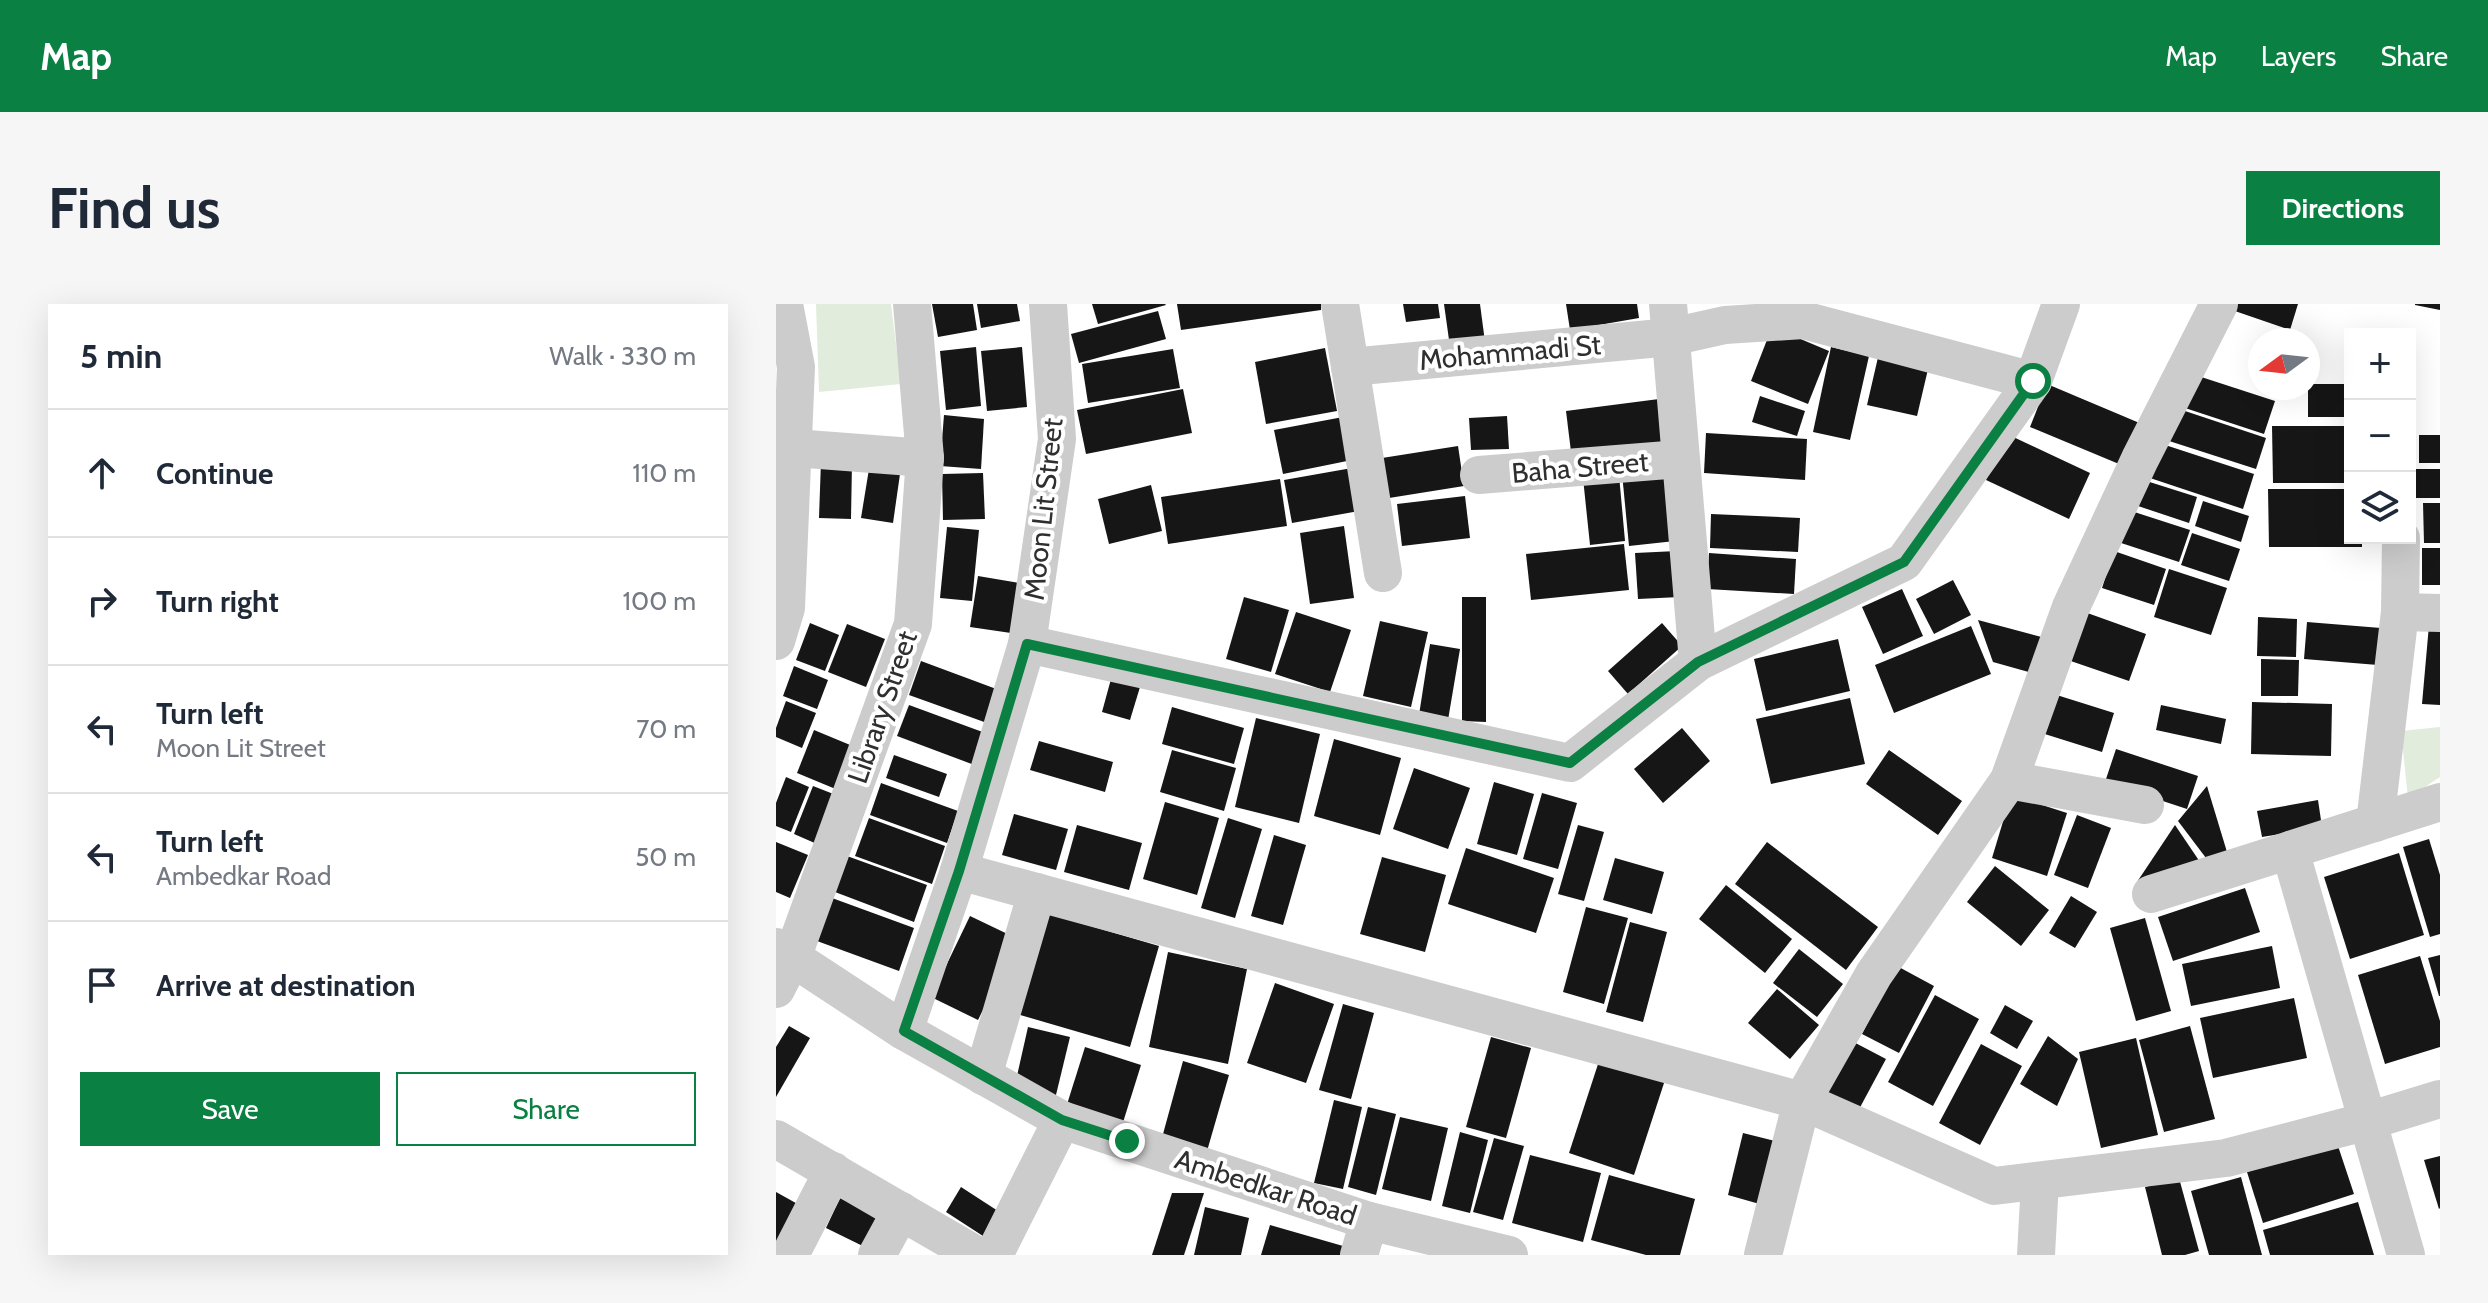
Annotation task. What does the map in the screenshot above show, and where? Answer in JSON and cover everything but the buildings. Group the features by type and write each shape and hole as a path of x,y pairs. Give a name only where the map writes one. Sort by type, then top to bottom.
{"street":[{"path":"776,641 786,608 794,448 786,368 784,304"},
{"name":"Library Street","path":"781,964 913,624 925,458 912,304"},
{"name":"Moon Lit Street","path":"904,1031 959,871 1027,644 1057,439 1048,304"},
{"path":"1340,304 1383,573"},
{"path":"1027,644 1570,763 1698,662 1904,562 2033,381 2061,304"},
{"path":"1763,1255 1802,1101 1874,974 2009,780 2071,607 2140,459 2219,304"},
{"path":"1670,320 1698,662"},
{"name":"Mohammadi St","path":"1350,367 1670,320 1725,325 1803,320 2033,381"},
{"path":"794,448 925,458"},
{"name":"Baha Street","path":"1479,475 1680,459"},
{"path":"2375,823 2400,612 2401,544"},
{"path":"2400,612 2440,613"},
{"path":"2009,780 2145,805"},
{"path":"2151,894 2440,802"},
{"path":"2290,850 2406,1255"},
{"path":"959,871 1802,1101 1994,1186 2226,1158 2440,1099"},
{"path":"983,1076 1037,892"},
{"name":"Ambedkar Road","path":"781,964 1062,1120 1364,1238 1509,1255"},
{"path":"994,1255 1062,1120"},
{"path":"776,1139 976,1255"},
{"path":"790,1255 833,1171"},
{"path":"2036,1255 2040,1181"},
{"path":"877,1255 901,1211"}],"green space":[{"path":"816,304 891,304 901,384 819,392"},
{"path":"2440,727 2440,777 2408,798 2401,731"}],"route":[{"path":"1127,1141 1062,1120 904,1031 959,871 1027,644 1570,763 1698,662 1904,562 2033,381"}]}
